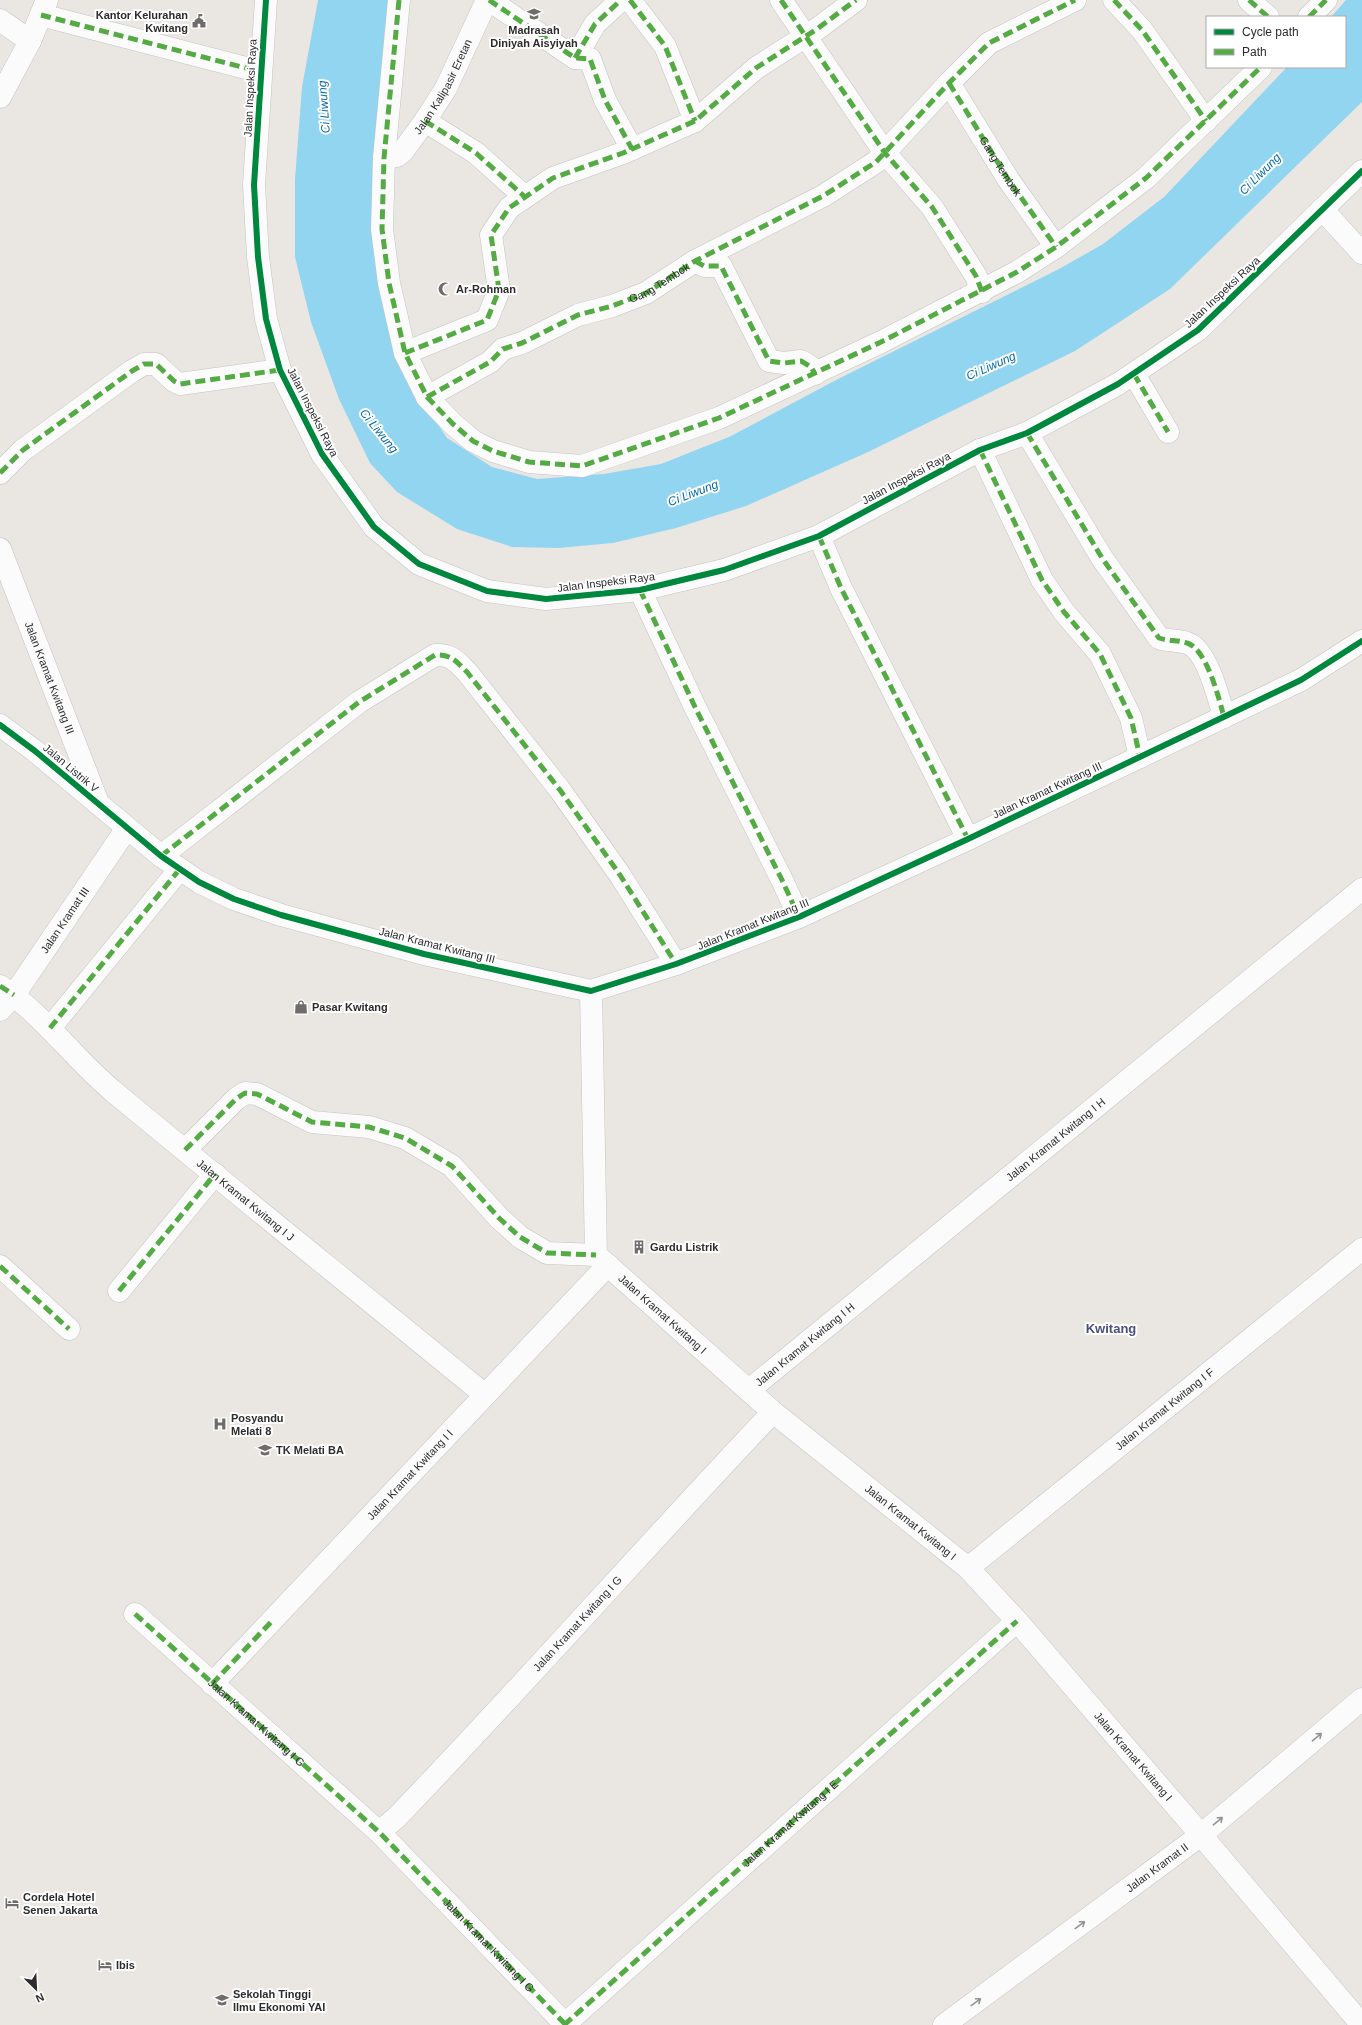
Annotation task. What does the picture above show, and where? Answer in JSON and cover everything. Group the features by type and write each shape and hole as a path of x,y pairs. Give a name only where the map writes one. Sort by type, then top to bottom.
{"street":[{"name":"Jalan Inspeksi Raya","path":"266,0 254,185 258,258 266,319 280,370 322,454 350,497 374,527 419,564 487,592 546,599 640,590 724,570 819,536 980,450 1027,433 1134,374 1198,330 1362,171"},
{"path":"399,0 384,158 382,229 389,283 405,353 427,397 453,424 474,441 493,451 529,462 582,466 719,418 815,374 982,292 1056,247 1146,178 1261,68"},
{"path":"488,0 575,58 590,59 605,100 632,149"},
{"name":"Jalan Kalipasir Eretan","path":"384,158 397,156 403,151 425,121 446,88 488,0"},
{"path":"575,58 595,24 621,0"},
{"path":"630,0 665,46 695,121"},
{"path":"782,0 885,153 932,208 976,276 982,292"},
{"path":"405,353 487,320 499,290 491,235 509,208 553,178 632,149 695,121 756,68 806,36 856,0"},
{"name":"Gang Tembok","path":"427,397 490,362 503,349 522,343 578,315 612,306 646,293 696,261 823,196 876,162 949,83 989,43 1075,0"},
{"path":"1114,0 1142,30 1206,121"},
{"path":"1249,0 1267,16"},
{"path":"1310,16 1326,0"},
{"path":"0,97 30,40 44,8 261,72"},
{"path":"0,20 30,40"},
{"name":"Gang Tembok","path":"949,83 1008,180 1056,247"},
{"path":"425,121 476,153 525,197"},
{"path":"1322,209 1362,253"},
{"path":"696,261 704,266 721,266 769,361 784,363 801,361 811,367 815,374"},
{"path":"0,472 23,450 132,371 144,364 156,364 174,381 180,384 280,370"},
{"path":"1134,374 1168,432"},
{"path":"1027,433 1102,558 1159,638 1186,642 1192,645 1210,669 1224,717"},
{"path":"980,450 1042,580 1064,612 1100,654 1131,718 1140,757"},
{"path":"819,536 841,588 968,839"},
{"name":"Jalan Kramat Kwitang III","path":"2,565 99,806"},
{"path":"640,590 695,707 782,880 798,918"},
{"name":"Jalan Kramat Kwitang III","path":"127,828 179,870 199,882 234,899 281,914 424,954 591,991 676,964 798,918 968,839 1301,680 1362,641"},
{"path":"161,856 359,702 435,654 446,654 454,658 467,672 560,790 620,875 676,964"},
{"name":"Jalan Listrik V","path":"0,725 35,751 127,828"},
{"name":"Jalan Kramat III","path":"5,997 127,828"},
{"path":"50,1028 179,870"},
{"name":"Jalan Kramat Kwitang I H","path":"749,1390 1362,889"},
{"path":"184,1150 236,1099 245,1093 258,1094 312,1122 369,1127 405,1138 452,1166 499,1218 520,1237 546,1253 602,1260 591,991"},
{"name":"Jalan Kramat Kwitang I J","path":"5,997 50,1028 112,1091 485,1395"},
{"path":"119,1291 215,1174"},
{"name":"Jalan Kramat Kwitang I F","path":"968,1568 1362,1249"},
{"name":"Jalan Kramat Kwitang I","path":"602,1260 773,1412 968,1568 1017,1621 1362,2025"},
{"name":"Jalan Kramat Kwitang I I","path":"212,1684 485,1395 602,1260"},
{"path":"0,1266 69,1329"},
{"name":"Jalan Kramat Kwitang I G","path":"379,1832 396,1818 493,1717 644,1550 773,1412"},
{"name":"Jalan Kramat Kwitang I G","path":"135,1614 379,1832 564,2024"},
{"name":"Jalan Kramat Kwitang I E","path":"564,2024 1017,1621"},
{"name":"Jalan Kramat II","path":"944,2025 1201,1835 1362,1699"}],"water":[{"name":"Ci Liwung","path":"318,0 389,0 376,195 417,393 447,438 492,467 537,479 604,474 661,464 729,437 838,379 1059,269 1103,244 1164,197 1286,68 1346,68 1346,16 1332,16 1346,0 1362,0 1362,102 1170,289 1075,351 868,452 746,506 676,528 613,543 558,548 512,547 457,529 397,492 370,463 339,399 311,322 295,257 295,179 302,87"}],"marked path":[{"path":"399,0 384,158 382,229 389,283 405,353 427,397 453,424 473,441 493,451 529,462 582,466 719,418 881,342 1017,272 1056,247 1146,178 1260,68"},
{"path":"489,0 575,58 590,59 605,100 632,149"},
{"path":"575,58 595,24 621,0"},
{"path":"630,0 665,46 695,121"},
{"path":"781,0 885,153 932,207 976,276 982,292"},
{"path":"405,353 487,320 499,290 491,235 509,208 553,178 623,153 695,121 756,68 817,29 856,0"},
{"path":"427,397 490,362 503,349 522,343 578,315 612,306 646,293 695,261 823,196 876,162 949,83 989,43 1075,0"},
{"path":"1114,0 1142,30 1206,121"},
{"path":"1249,0 1267,16"},
{"path":"1310,16 1326,0"},
{"path":"41,15 261,72"},
{"path":"949,83 1008,179 1056,247"},
{"path":"425,121 476,153 525,197"},
{"path":"695,261 704,266 721,266 769,361 784,363 801,361 811,367 815,374"},
{"path":"0,473 23,450 132,371 144,364 156,364 174,381 180,384 280,370"},
{"path":"1134,374 1168,432"},
{"path":"1027,433 1102,558 1159,638 1187,643 1194,647 1201,655 1211,676 1224,717"},
{"path":"980,450 1042,580 1064,612 1100,654 1131,718 1140,757"},
{"path":"819,536 841,588 968,839"},
{"path":"640,590 695,707 799,917"},
{"path":"161,856 359,702 435,655 441,655 453,659 467,672 560,790 620,875 676,964"},
{"path":"50,1028 179,870"},
{"path":"0,986 14,995"},
{"path":"185,1150 236,1099 245,1093 257,1094 312,1122 369,1127 405,1138 452,1166 499,1218 520,1237 547,1253 596,1255"},
{"path":"119,1291 215,1174"},
{"path":"0,1266 69,1329"},
{"path":"135,1614 379,1832 565,2024"},
{"path":"212,1684 272,1621"},
{"path":"564,2025 1017,1621"}],"cycle path":[{"path":"266,0 254,185 258,257 266,319 280,370 322,454 374,527 419,564 487,591 546,599 640,590 724,570 819,536 980,450 1027,433 1118,384 1198,330 1362,171"},
{"path":"0,725 35,751 161,856 199,882 234,899 281,915 424,954 591,991 676,964 799,917 968,839 1301,680 1362,641"}],"place":[{"name":"Madrasah Diniyah Aisyiyah","path":"534,14"},
{"name":"Kantor Kelurahan Kwitang","path":"199,21"},
{"name":"Ar-Rohman","path":"445,289"},
{"name":"Pasar Kwitang","path":"301,1007"},
{"name":"Gardu Listrik","path":"639,1247"},
{"name":"Posyandu Melati 8","path":"220,1424"},
{"name":"TK Melati BA","path":"265,1450"},
{"name":"Cordela Hotel Senen Jakarta","path":"12,1903"},
{"name":"Ibis","path":"105,1965"},
{"name":"Sekolah Tinggi Ilmu Ekonomi YAI","path":"222,2000"}],"district":[{"name":"Kwitang","path":"1111,1328"}]}
